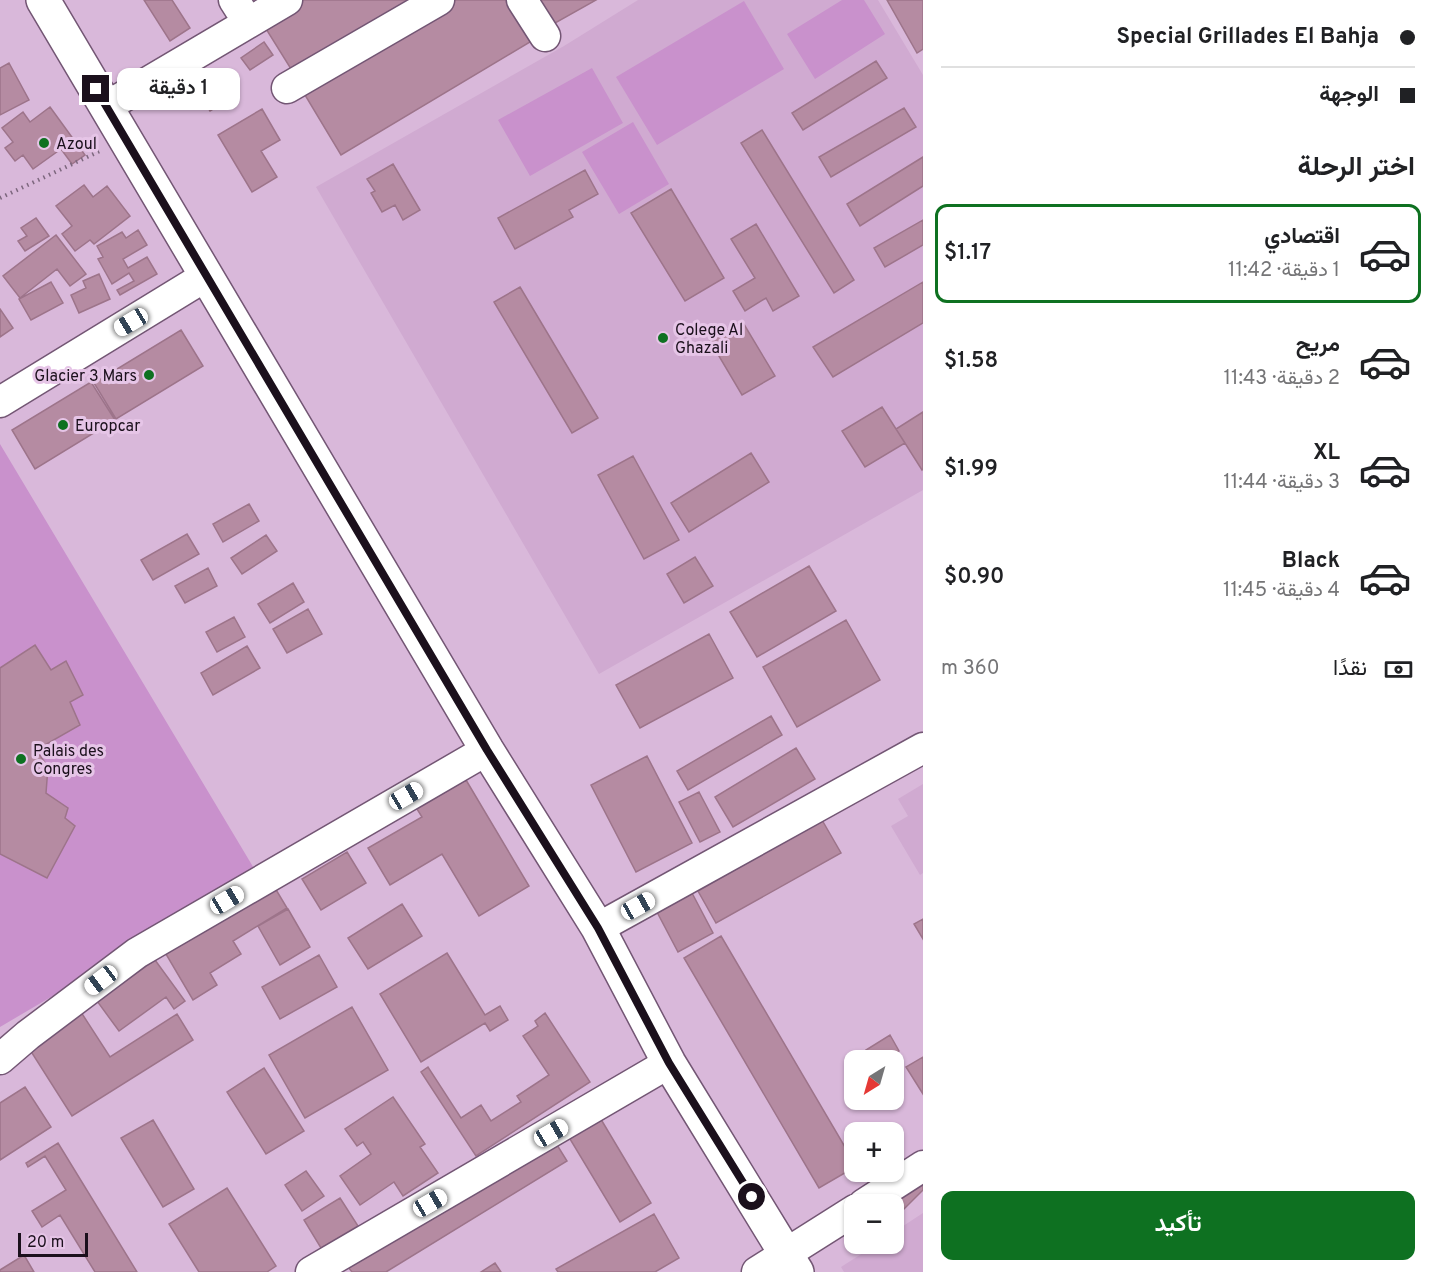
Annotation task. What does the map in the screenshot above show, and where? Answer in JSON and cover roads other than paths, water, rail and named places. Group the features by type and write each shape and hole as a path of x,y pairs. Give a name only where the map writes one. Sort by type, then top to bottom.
{"main road":[{"path":"43,0 487,750 598,928 669,1063 792,1263"}],"street":[{"path":"106,107 241,11 287,0"},
{"path":"287,88 439,0"},
{"path":"522,0 545,36"},
{"path":"0,402 206,276"},
{"path":"598,928 923,748"},
{"path":"0,1059 137,952 487,750"},
{"path":"311,1272 669,1063"},
{"path":"880,1194 923,1166"},
{"path":"757,1272 792,1263 844,1219"}],"place":[{"name":"Azoul","path":"44,143"},
{"name":"Colege Al Ghazali","path":"663,338"},
{"name":"Glacier 3 Mars","path":"149,375"},
{"name":"Europcar","path":"63,425"},
{"name":"Palais des Congres","path":"21,759"}]}
